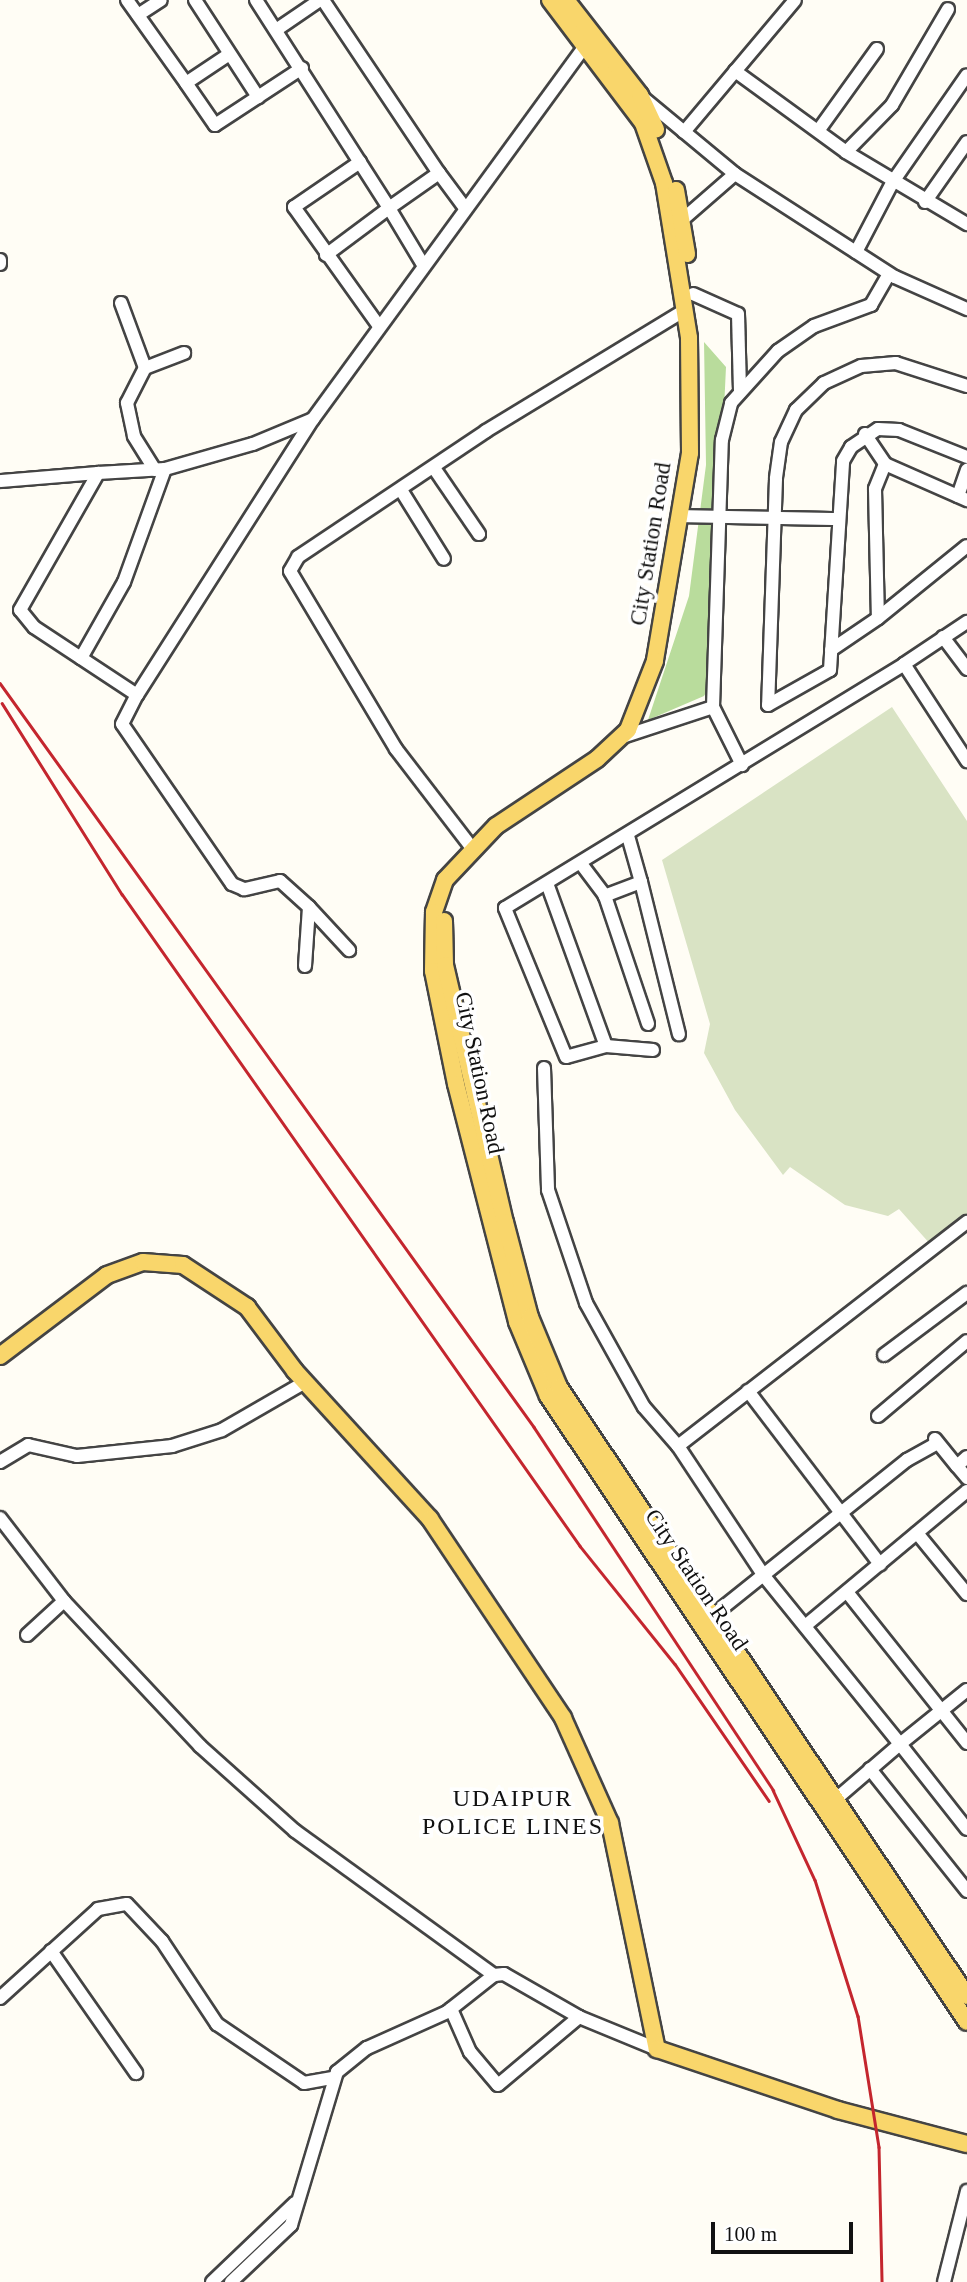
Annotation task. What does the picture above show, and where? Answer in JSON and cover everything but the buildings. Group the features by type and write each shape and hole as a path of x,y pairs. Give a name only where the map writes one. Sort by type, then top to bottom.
{"main road":[{"path":"550,0 584,47 636,99"},
{"path":"566,0 636,99"},
{"name":"City Station Road","path":"636,99 682,220 693,293 700,453 687,516 665,663 627,736 474,860 454,886 444,913 445,965 542,1349 559,1387 706,1621 967,2022"},
{"name":"City Station Road","path":"636,99 664,183 685,310 690,453 687,516"},
{"name":"City Station Road","path":"627,736 471,848 445,880 434,912 433,971 499,1262 548,1396 706,1621 836,1799 967,1996"},
{"path":"0,1356 116,1270 169,1261 199,1272 247,1307 305,1382 430,1518 563,1718 610,1823 657,2049 838,2110 967,2144"},
{"path":"0,1350 19,1342"}],"street":[{"path":"127,0 215,125 302,68"},
{"path":"138,15 160,0"},
{"path":"195,0 228,55 258,97"},
{"path":"256,0 302,68 422,263"},
{"path":"276,30 322,0 465,208"},
{"path":"684,132 796,0"},
{"path":"846,152 892,105 948,9"},
{"path":"349,950 309,907 280,881 244,889 232,884 122,724 137,695 313,419 422,263 584,47"},
{"path":"818,131 877,49"},
{"path":"187,83 228,55"},
{"path":"735,71 892,183 966,222"},
{"path":"856,252 892,183 967,75"},
{"path":"636,99 684,132 736,174 890,274 967,309"},
{"path":"925,202 967,142"},
{"path":"360,162 294,207 379,326"},
{"path":"326,255 439,173"},
{"path":"682,220 736,174"},
{"path":"740,392 778,351 814,326 870,305 890,274"},
{"path":"693,293 738,314 740,392 722,440 713,706 743,765"},
{"path":"121,303 145,368"},
{"path":"471,848 396,749 290,571 298,557 685,310"},
{"path":"160,469 134,436 127,403 145,368 184,353"},
{"path":"967,386 896,363 861,366 824,383 796,410 781,442 775,516 768,705 830,670 843,461 865,434 899,429 967,457"},
{"path":"0,481 160,469 253,444 313,419"},
{"path":"865,434 885,464 962,498 967,470"},
{"path":"878,618 875,489 885,464"},
{"path":"434,468 479,534"},
{"path":"81,658 124,582 160,469"},
{"path":"99,473 20,610 81,658 137,695"},
{"path":"401,490 444,559"},
{"path":"687,516 721,513 839,519"},
{"path":"831,650 878,618 967,546"},
{"path":"653,1050 606,1046 566,1057 505,908 582,865 967,622"},
{"path":"943,637 967,669"},
{"path":"904,664 967,761"},
{"path":"627,736 713,706"},
{"path":"628,836 679,1034"},
{"path":"582,865 605,896 648,1024"},
{"path":"605,896 641,882"},
{"path":"548,886 606,1046"},
{"path":"305,967 309,907"},
{"path":"544,1068 548,1190 586,1303 615,1363 678,1446 764,1576 967,1829"},
{"path":"678,1446 967,1222"},
{"path":"884,1356 967,1293"},
{"path":"878,1416 967,1341"},
{"path":"0,1462 28,1445 77,1456 172,1446 222,1430 305,1382"},
{"path":"748,1391 880,1564"},
{"path":"706,1621 936,1440 962,1461 967,1478"},
{"path":"805,1626 967,1491"},
{"path":"0,1518 64,1601 200,1746 295,1831 494,1975 518,1980 579,2017 657,2049"},
{"path":"917,1532 967,1594"},
{"path":"847,1592 967,1743"},
{"path":"27,1635 64,1601"},
{"path":"836,1799 967,1690"},
{"path":"870,1769 967,1891"},
{"path":"0,1998 98,1909 127,1904 157,1933 217,2024 304,2083 333,2078 367,2048 451,2009 494,1975"},
{"path":"51,1951 136,2073"},
{"path":"451,2009 470,2052 498,2085 579,2017"},
{"path":"231,2282 285,2235 302,2191 333,2078"},
{"path":"212,2282 272,2231 302,2191"},
{"path":"943,2282 967,2192"}],"green space":[{"path":"704,342 726,367 711,684 704,696 648,720 689,596 706,465"},
{"path":"892,707 967,821 967,1215 931,1245 899,1209 888,1216 845,1205 790,1167 783,1175 735,1110 704,1053 710,1024 662,860"}],"railway":[{"path":"0,683 534,1427 773,1790 815,1880 858,2016 879,2147 882,2282"},
{"path":"2,703 122,894 580,1546 675,1664 769,1801"}],"district":[{"name":"UDAIPUR POLICE LINES","path":"513,1813"}]}
